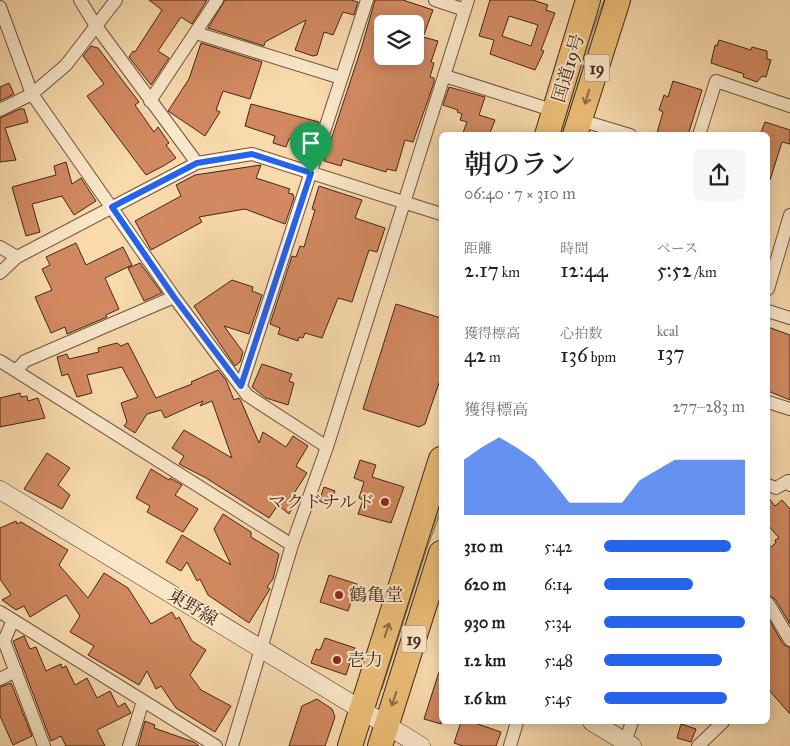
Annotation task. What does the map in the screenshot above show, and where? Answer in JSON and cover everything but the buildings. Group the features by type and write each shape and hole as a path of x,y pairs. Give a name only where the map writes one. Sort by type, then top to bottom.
{"highway":[{"name":"国道19号","path":"548,132 588,0"},
{"name":"国道19号","path":"578,127 618,0"},
{"name":"19","path":"350,746 439,465"},
{"name":"19","path":"383,735 439,559"}],"street":[{"path":"80,0 96,26 197,163"},
{"path":"0,110 32,94 66,65 116,0"},
{"path":"150,101 217,0"},
{"path":"241,386 367,0"},
{"path":"232,746 292,545 327,447 467,5 435,0"},
{"path":"0,7 32,94 174,297 247,395 327,447"},
{"path":"196,33 341,78"},
{"path":"445,76 555,111"},
{"path":"700,132 716,81 790,106"},
{"path":"578,127 610,132"},
{"path":"0,273 17,257 197,163 252,154 439,213"},
{"path":"770,282 790,215"},
{"path":"0,247 17,257"},
{"path":"16,370 24,361 174,297"},
{"path":"770,312 790,318"},
{"path":"0,361 292,545"},
{"path":"770,403 790,409"},
{"path":"770,486 776,488 789,482"},
{"name":"東野線","path":"0,490 361,710 383,735 421,746"},
{"path":"770,606 790,640"},
{"path":"0,612 216,746"},
{"path":"13,620 4,641 44,746"},
{"path":"0,679 16,671"},
{"path":"129,746 143,701"},
{"path":"510,746 516,724"},
{"path":"595,724 628,744 632,724"},
{"path":"698,746 721,724"}],"green space":[{"path":"604,0 606,0 564,132 558,132 579,65"},
{"path":"439,506 439,516 382,689 380,689"}],"place":[{"name":"マクドナルド","path":"385,502"},
{"name":"鶴亀堂","path":"339,595"},
{"name":"壱力","path":"337,660"}],"route":[{"path":"252,154 311,173 241,386 174,297 112,207 197,163 252,154"}]}
